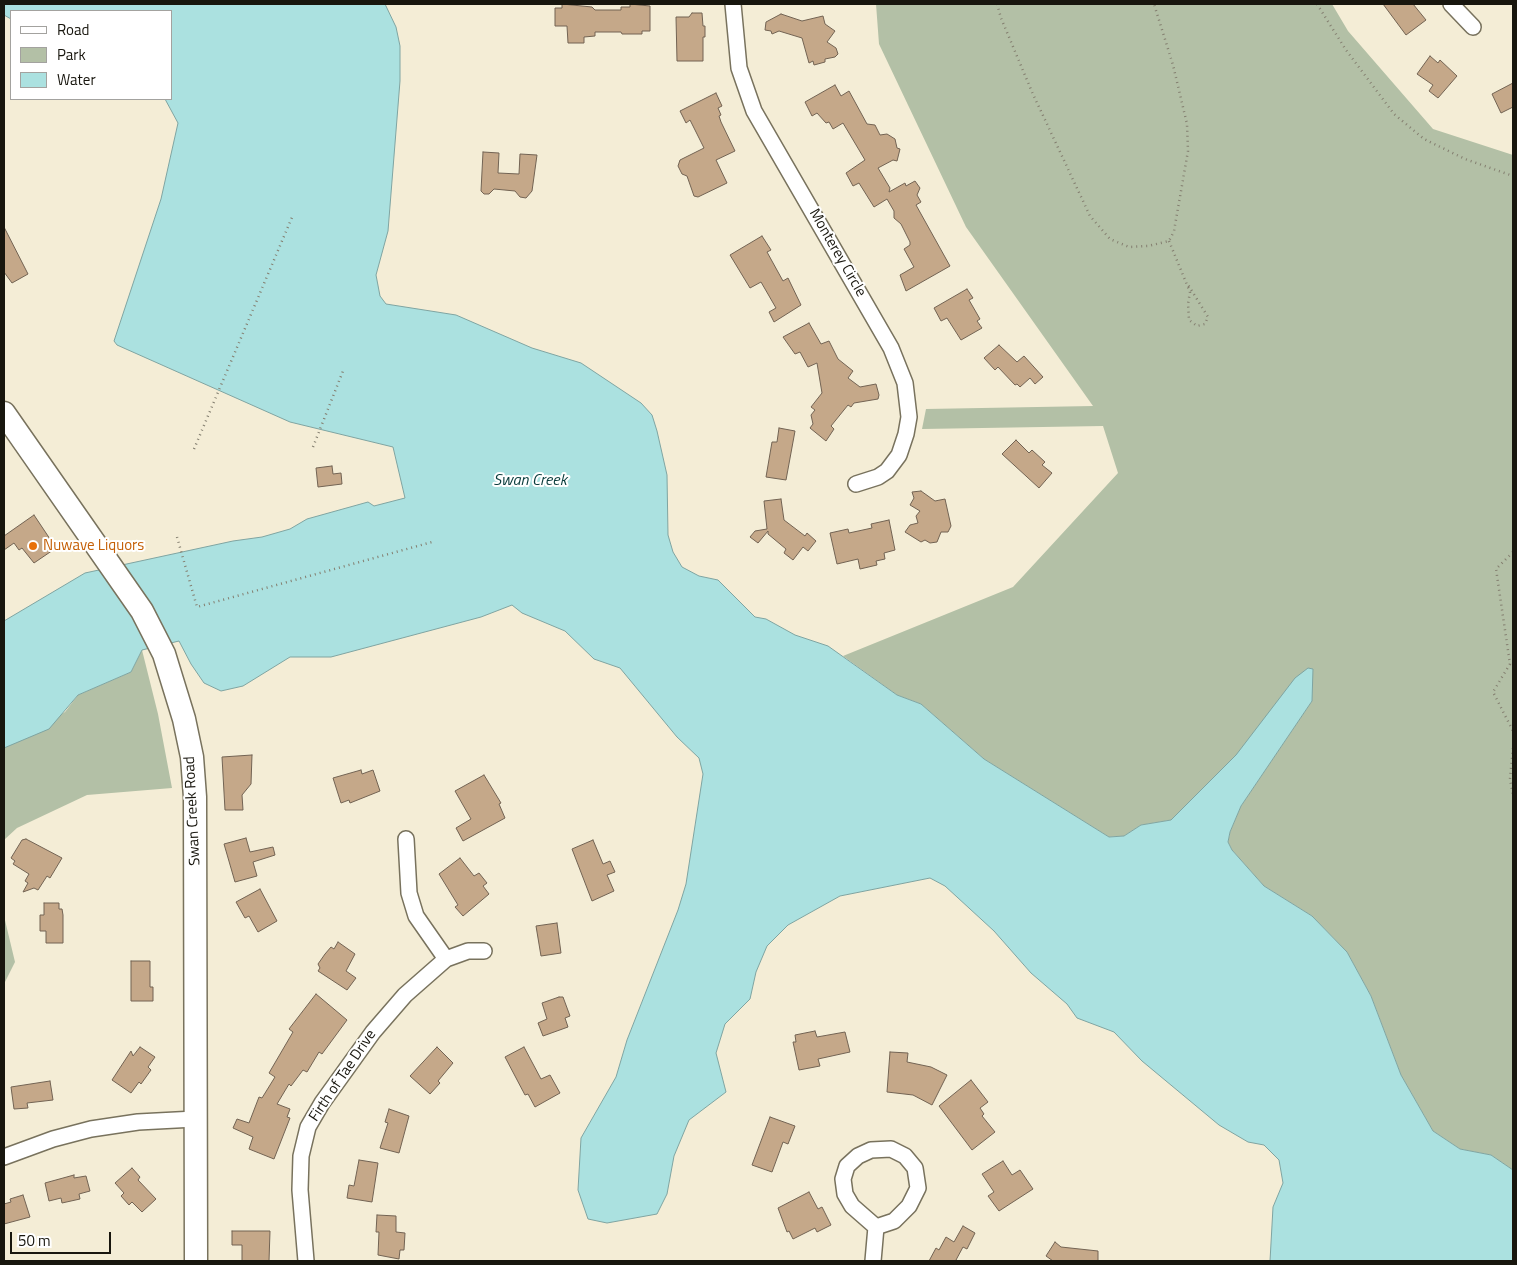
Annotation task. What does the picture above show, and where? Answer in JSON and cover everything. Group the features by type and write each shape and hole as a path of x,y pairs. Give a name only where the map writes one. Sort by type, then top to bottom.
{"street":[{"name":"Monterey Circle","path":"733,4 739,68 754,111 878,324 899,363 906,383 910,406 908,426 898,455 887,470 878,477 856,484"},
{"path":"1451,4 1473,26"},
{"name":"Swan Creek Road","path":"4,413 142,610 164,654 174,682 192,758 195,797 196,1261"},
{"path":"406,840 409,893 416,916 446,958"},
{"name":"Firth of Tae Drive","path":"306,1261 300,1171 301,1156 308,1127 342,1072 388,1013 446,958 468,951 484,950"},
{"path":"4,1157 53,1139 91,1129 138,1122 195,1119"},
{"path":"891,1149 905,1156 915,1168 918,1188 909,1206 898,1218 876,1227 852,1206 845,1194 843,1179 847,1166 858,1156 871,1150 891,1149"},
{"path":"872,1261 876,1227"}],"path":[{"path":"997,4 1032,92 1090,216 1110,239 1129,247 1148,246 1168,241 1174,230 1188,151 1187,124 1173,65 1154,4"},
{"path":"1317,4 1346,50 1394,114 1424,139 1465,159 1513,176"},
{"path":"194,449 293,214"},
{"path":"1168,241 1190,292 1188,304 1189,320 1197,326 1205,324 1208,317 1187,284"},
{"path":"313,447 343,371"},
{"path":"177,537 197,607 432,542"},
{"path":"1513,552 1496,569 1510,664 1493,692 1513,730"},
{"path":"1513,748 1510,778 1513,795"}],"green space":[{"path":"876,4 1332,4 1348,31 1433,129 1513,155 1513,1170 1491,1155 1460,1149 1433,1131 1401,1075 1371,996 1347,952 1312,916 1264,886 1232,850 1228,842 1230,832 1241,806 1312,701 1236,755 1171,820 1141,825 1124,836 1109,837 984,759 921,704 897,695 843,656 1013,587 1118,473 1103,426 922,429 926,409 1093,406 966,227 879,44"},
{"path":"142,650 158,714 172,788 87,795 17,828 4,840 4,748 65,712 78,695 131,672"},
{"path":"4,916 15,962 4,984"}],"water":[{"name":"Swan Creek","path":"4,4 385,4 396,27 400,46 400,81 388,231 376,275 380,296 386,304 456,315 532,348 581,363 641,403 652,415 657,431 667,475 668,535 673,552 682,567 699,576 718,580 755,617 766,619 795,635 828,646 897,695 921,704 984,759 1109,837 1124,836 1141,825 1171,820 1236,755 1295,678 1308,668 1313,669 1312,701 1241,806 1230,832 1228,842 1232,850 1264,886 1312,916 1347,952 1371,996 1401,1075 1433,1131 1460,1149 1491,1155 1513,1170 1513,1261 1270,1261 1273,1207 1283,1183 1279,1160 1264,1145 1248,1142 1219,1125 1142,1061 1114,1032 1077,1018 1067,1004 1031,973 994,931 945,886 930,878 840,896 788,925 767,946 756,972 750,999 725,1024 716,1053 726,1092 689,1120 674,1156 667,1194 657,1214 607,1223 588,1219 578,1190 581,1138 616,1077 627,1040 678,910 686,884 703,774 699,758 677,737 620,668 594,659 565,631 522,613 512,605 481,617 331,657 290,657 243,686 221,691 204,683 179,641 142,650 131,672 78,695 49,729 4,748 4,621 85,573 233,541 262,537 290,529 307,519 368,502 374,506 405,498 393,447 290,422 117,345 114,341 161,199 178,123 166,100 172,100 172,10 10,10 10,18 4,15"}],"building":[{"path":"562,4 592,7 595,10 621,10 621,7 630,7 630,4 650,6 650,31 642,31 642,34 595,32 595,36 584,37 584,43 568,43 567,26 555,26 555,8 562,8"},
{"path":"1383,4 1413,4 1426,20 1406,35"},
{"path":"692,13 702,13 703,26 705,26 703,61 677,61 676,17 689,17"},
{"path":"781,14 802,21 823,16 825,24 835,31 827,42 836,48 838,54 835,57 825,59 825,62 814,65 813,61 809,63 802,38 779,31 772,34 771,31 765,30 766,22"},
{"path":"1430,56 1438,63 1440,60 1457,76 1438,98 1429,91 1433,85 1417,74"},
{"path":"1513,83 1513,107 1501,113 1492,94"},
{"path":"835,85 841,96 849,91 867,124 875,125 880,135 887,134 895,139 897,148 900,149 897,161 893,160 878,168 890,188 889,192 905,183 906,186 915,181 920,188 917,195 921,202 916,205 950,266 906,291 900,275 914,267 904,249 910,245 910,242 901,224 894,218 894,211 887,199 874,207 859,183 853,186 846,173 865,160 843,123 833,129 829,122 826,123 817,113 812,116 805,102"},
{"path":"716,93 722,106 718,108 721,115 719,116 735,151 716,160 727,183 698,197 694,196 687,176 682,174 678,166 680,160 704,148 690,120 686,123 680,111"},
{"path":"483,152 499,153 498,173 519,174 520,154 537,155 532,191 526,198 520,197 515,191 494,189 489,194 484,194 481,191"},
{"path":"4,227 28,274 12,283 4,272"},
{"path":"762,236 771,250 767,252 783,281 788,278 801,305 774,322 769,312 776,308 761,282 750,288 730,255"},
{"path":"967,289 973,298 969,300 980,319 977,321 982,328 961,340 947,318 941,321 934,308"},
{"path":"809,323 821,344 829,341 838,359 853,371 848,378 860,387 876,384 879,395 878,399 854,403 851,407 848,405 831,426 834,429 826,441 810,428 813,424 811,415 815,410 811,407 822,393 817,363 808,367 800,352 795,354 783,337"},
{"path":"999,345 1017,362 1024,356 1043,377 1035,384 1030,378 1020,387 1017,384 1015,385 998,367 995,370 984,358"},
{"path":"779,428 795,431 786,480 766,477 772,442 777,442"},
{"path":"1016,440 1029,453 1032,450 1045,462 1042,465 1052,473 1039,488 1002,454"},
{"path":"332,466 333,474 341,473 342,484 318,487 316,468"},
{"path":"921,491 935,501 945,499 951,526 948,532 941,532 937,542 930,543 925,540 921,542 905,532 910,525 918,523 916,516 920,511 910,505 914,498 912,492"},
{"path":"781,499 784,520 805,536 807,533 816,541 808,551 803,547 793,560 784,553 786,549 768,534 768,531 758,543 750,537 755,531 767,529 764,501"},
{"path":"34,515 56,548 34,563 22,548 19,550 14,543 4,550 4,536"},
{"path":"889,520 895,550 884,553 885,559 876,561 877,565 860,569 858,559 837,564 830,533 848,529 849,533 872,528 871,524"},
{"path":"252,755 251,784 242,795 243,810 225,810 222,757"},
{"path":"361,770 362,774 373,770 380,791 350,803 349,800 341,803 333,778"},
{"path":"484,775 501,803 499,804 505,818 463,841 456,828 471,819 455,791"},
{"path":"246,838 250,852 273,847 275,855 253,862 257,876 235,882 224,844"},
{"path":"26,839 62,858 50,878 47,876 38,890 34,888 23,892 28,883 25,881 29,874 13,864 15,861 11,858 22,840"},
{"path":"593,840 603,864 610,861 615,872 607,875 614,891 592,901 572,849"},
{"path":"460,858 474,876 479,873 487,883 483,886 489,894 463,916 455,907 458,905 439,874"},
{"path":"260,889 277,921 258,932 249,916 245,918 236,902"},
{"path":"44,903 59,903 59,909 62,909 63,943 46,943 46,931 40,931 40,915 44,915"},
{"path":"557,923 561,953 541,956 536,926"},
{"path":"338,942 355,954 346,971 356,978 347,990 318,971 320,968 318,964 331,947 334,949"},
{"path":"131,961 150,961 150,987 153,987 153,1001 131,1001"},
{"path":"316,994 347,1020 322,1054 319,1052 307,1072 303,1070 291,1086 289,1084 277,1104 290,1109 287,1117 290,1118 274,1159 249,1149 253,1137 233,1128 237,1119 249,1123 259,1097 262,1098 275,1077 269,1073 293,1032 289,1029"},
{"path":"563,997 570,1016 565,1018 568,1027 543,1036 538,1023 547,1019 542,1003"},
{"path":"815,1031 817,1037 845,1032 850,1052 818,1059 820,1066 799,1070 793,1042 796,1042 795,1035"},
{"path":"140,1047 155,1057 148,1067 151,1070 141,1084 139,1082 131,1093 112,1080 131,1051 133,1056"},
{"path":"437,1047 453,1063 430,1094 410,1076"},
{"path":"524,1047 541,1079 550,1075 560,1093 535,1107 528,1094 525,1095 505,1057"},
{"path":"890,1052 908,1053 907,1062 931,1067 947,1075 932,1105 913,1095 887,1092"},
{"path":"971,1080 988,1102 980,1108 984,1114 982,1116 995,1132 972,1150 939,1106"},
{"path":"50,1081 53,1100 27,1103 28,1108 14,1109 11,1087"},
{"path":"389,1109 409,1116 399,1153 380,1148 388,1123 385,1122"},
{"path":"770,1117 795,1126 788,1144 783,1142 772,1172 752,1165"},
{"path":"359,1160 378,1163 372,1202 347,1198 349,1185 354,1186"},
{"path":"1003,1161 1012,1175 1020,1170 1033,1189 999,1211 988,1196 994,1192 982,1174"},
{"path":"132,1168 140,1177 138,1180 156,1199 142,1212 132,1202 129,1205 121,1196 124,1193 115,1183"},
{"path":"74,1175 74,1178 86,1176 90,1191 79,1194 80,1199 62,1203 61,1198 49,1201 45,1183"},
{"path":"809,1192 818,1209 822,1207 831,1225 817,1232 815,1228 793,1239 789,1231 787,1232 778,1208"},
{"path":"23,1195 30,1217 4,1224 4,1204 11,1202 10,1199"},
{"path":"377,1215 396,1216 396,1232 405,1233 404,1250 400,1250 399,1259 378,1255 379,1232 376,1232"},
{"path":"963,1226 975,1233 967,1249 963,1247 956,1260 959,1261 929,1261 936,1248 939,1250 946,1237 954,1242"},
{"path":"232,1231 270,1231 269,1261 242,1261 242,1245 232,1245"},
{"path":"1055,1242 1061,1247 1098,1251 1098,1261 1053,1261 1046,1256"}],"place":[{"name":"Nuwave Liquors","path":"33,546"}]}
